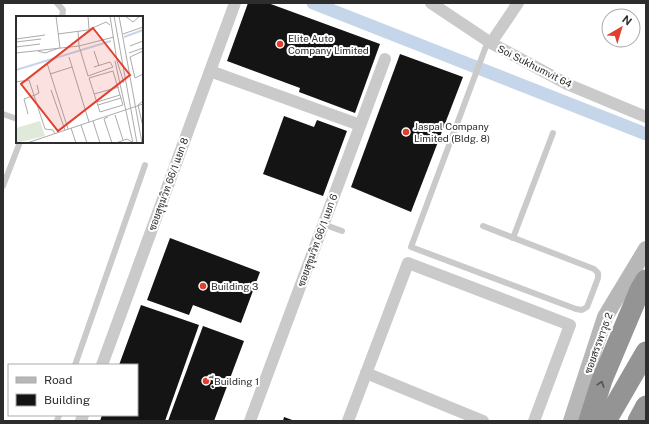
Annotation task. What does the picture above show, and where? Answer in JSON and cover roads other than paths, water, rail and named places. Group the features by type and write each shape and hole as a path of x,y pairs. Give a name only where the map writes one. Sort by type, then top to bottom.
{"highway":[{"path":"590,421 602,380 640,290 646,280"},
{"path":"606,421 646,352"},
{"path":"611,421 646,361"},
{"path":"638,421 646,406"}],"street":[{"name":"ซอยสุขุมวิท 66/1 แยก 8","path":"102,364 235,3"},
{"name":"Soi Sukhumvit 64","path":"431,3 490,42 568,84 646,117"},
{"path":"490,42 518,3"},
{"name":"ซอยสุขุมวิท 66/1 แยก 6","path":"250,421 385,60"},
{"path":"210,71 360,125"},
{"name":"ซอยสรรพาวุธ 2","path":"571,421 605,317 646,249"},
{"path":"348,421 408,263 570,325 534,421"},
{"path":"366,373 483,421"}],"lane":[{"path":"57,3 63,10 62,16"},
{"path":"482,226 594,269 598,273 598,278 587,307 582,310 576,308 411,247 476,73 490,42"},
{"path":"3,114 16,119"},
{"path":"513,238 553,133"},
{"path":"3,186 20,143"},
{"path":"76,364 145,165"},
{"path":"324,224 342,231"}],"waterway":[{"path":"313,3 646,134"}],"place":[{"name":"Elite Auto Company Limited","path":"280,44"},
{"name":"Jaspal Company Limited (Bldg. 8)","path":"406,132"},
{"name":"Building 3","path":"203,286"},
{"name":"ฺีBuilding 1","path":"206,381"}]}
